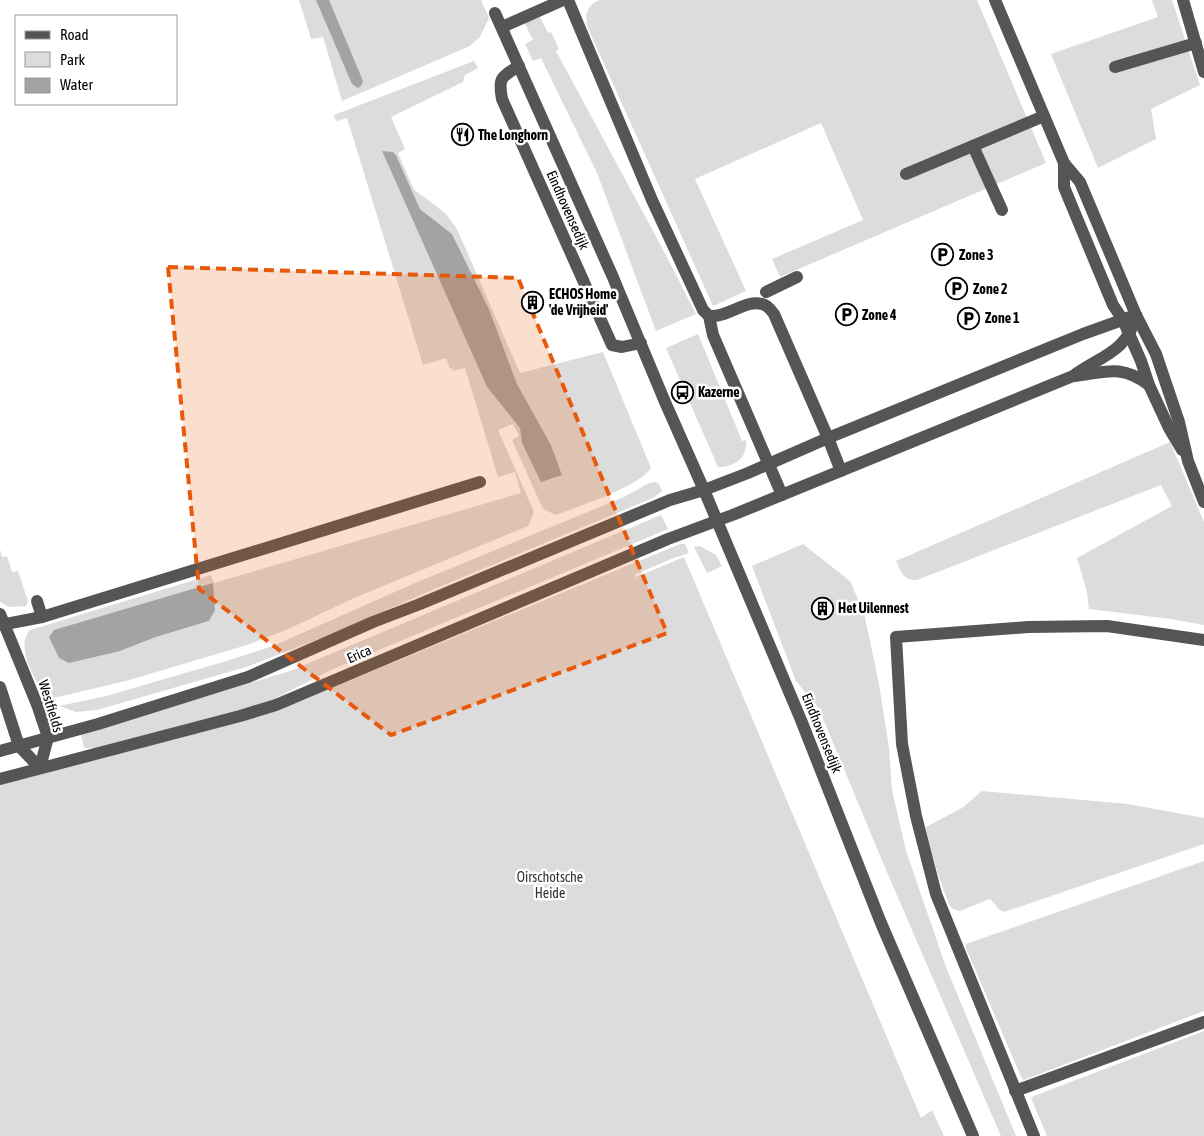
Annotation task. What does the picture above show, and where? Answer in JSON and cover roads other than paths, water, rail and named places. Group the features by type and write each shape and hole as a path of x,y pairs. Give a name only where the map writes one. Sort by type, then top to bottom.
{"street":[{"path":"502,27 564,0"},
{"path":"568,0 652,200 703,310 709,316 713,335 782,495"},
{"path":"996,0 1064,163 1080,182 1136,315 1156,354 1179,422 1188,461 1204,502"},
{"path":"1183,0 1204,72"},
{"name":"Eindhovensedijk","path":"495,13 718,522 801,720 881,923 973,1136"},
{"path":"1115,67 1197,48"},
{"name":"Eindhovensedijk","path":"519,66 503,76 499,85 502,99 612,345 622,347 641,343"},
{"path":"906,174 1044,116"},
{"path":"974,146 1002,210"},
{"path":"1064,163 1064,187 1113,305 1129,333 1149,385 1169,428 1188,461"},
{"path":"709,316 716,317 754,303 764,293 797,277"},
{"path":"764,293 841,471"},
{"path":"1073,376 1090,363 1110,354 1134,326 1136,315"},
{"name":"Erica","path":"0,751 162,705 248,677 373,622 670,500 704,490 1083,334 1136,315"},
{"path":"1073,376 1118,370 1130,373 1149,385"},
{"name":"Erica","path":"0,779 276,705 668,539 718,522 1073,376"},
{"path":"2,621 42,617 480,482"},
{"path":"37,601 42,617"},
{"name":"Westfields","path":"2,621 38,707 48,737 40,768"},
{"path":"1034,1136 936,894 916,816 902,744 896,637 1028,627 1107,626 1204,640"},
{"path":"0,688 19,746 40,768"},
{"path":"1015,1091 1204,1022"}],"water":[{"path":"316,0 329,0 363,81 358,88 352,84"},
{"path":"382,151 393,152 396,155 420,209 452,234 489,309 517,384 551,445 562,475 541,482 522,443 520,428 487,387"},
{"path":"213,583 215,610 209,621 156,637 120,651 69,663 59,658 49,637 54,630"}],"place":[{"name":"The Longhorn","path":"462,135"},
{"name":"Zone 3","path":"943,255"},
{"name":"Zone 2","path":"957,289"},
{"name":"ECHOS Home 'de Vrijheid'","path":"533,302"},
{"name":"Zone 4","path":"846,315"},
{"name":"Zone 1","path":"969,318"},
{"name":"Kazerne","path":"682,392"},
{"name":"Het Uilennest","path":"822,608"}],"park label":[{"name":"Oirschotsche Heide","path":"550,886"}]}
